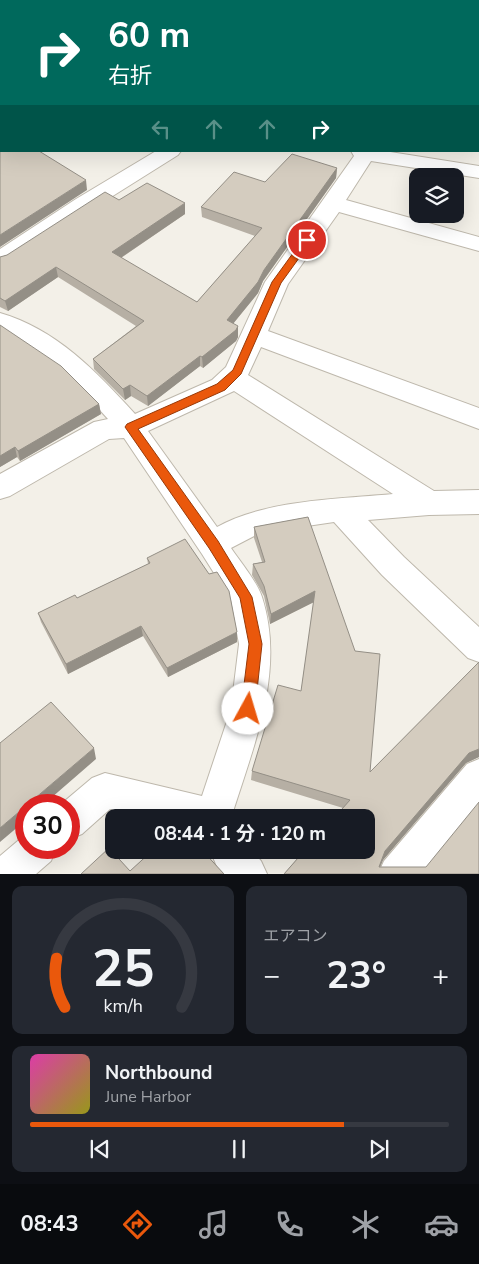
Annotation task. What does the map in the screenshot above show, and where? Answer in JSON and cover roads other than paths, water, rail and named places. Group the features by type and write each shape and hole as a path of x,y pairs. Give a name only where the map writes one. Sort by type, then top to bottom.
{"street":[{"path":"0,259 84,204 170,152"},
{"path":"0,488 104,429 131,427 221,387 238,372 276,282 333,203 364,152 405,162 479,172"},
{"path":"333,203 479,244"},
{"path":"0,322 24,332 61,356 95,388 131,427 213,545 246,597 255,644 248,709 216,809"},
{"path":"254,335 479,419"},
{"path":"232,377 429,503"},
{"path":"213,545 229,534 256,522 341,510 429,503 479,502"},
{"path":"341,510 392,566 479,648"},
{"path":"397,874 479,776"},
{"path":"80,812 105,790 181,809"},
{"path":"7,874 25,859"},
{"path":"234,859 248,874"}]}
